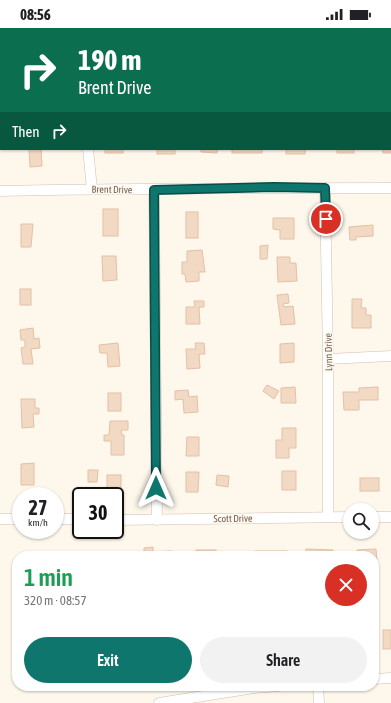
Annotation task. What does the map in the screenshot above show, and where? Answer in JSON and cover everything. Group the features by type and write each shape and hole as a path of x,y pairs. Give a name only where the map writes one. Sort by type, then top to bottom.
{"street":[{"path":"88,150 92,189"},
{"name":"Brent Drive","path":"0,191 92,189 154,190 274,187 391,188"},
{"name":"Lynn Drive","path":"325,188 328,359 328,516"},
{"path":"154,190 157,520"},
{"path":"328,359 391,356"},
{"name":"Scott Drive","path":"124,520 343,516"},
{"path":"379,517 391,517"},
{"path":"0,519 12,519"},
{"path":"379,679 391,678"},
{"path":"159,703 235,691"},
{"path":"318,691 319,703"}],"building":[{"path":"29,150 41,150 42,166 30,167"},
{"path":"105,150 123,150 123,153 105,153"},
{"path":"157,150 175,150 175,154 157,154"},
{"path":"201,150 217,150 217,153 201,152"},
{"path":"232,150 262,150 262,153 232,153"},
{"path":"286,150 305,150 305,154 286,154"},
{"path":"337,150 354,150 354,153 337,153"},
{"path":"383,150 391,150 391,153 383,153"},
{"path":"103,209 118,209 118,236 103,236"},
{"path":"186,212 198,212 198,238 186,238"},
{"path":"273,218 294,218 294,239 280,239 280,230 273,229"},
{"path":"21,224 33,224 31,247 21,247"},
{"path":"373,225 373,236 356,237 356,240 350,240 349,227"},
{"path":"268,245 267,259 260,259 260,246"},
{"path":"202,250 205,272 199,272 199,281 186,282 185,274 182,274 182,262 187,262 187,251"},
{"path":"102,256 116,256 117,280 103,281"},
{"path":"277,257 290,257 290,263 296,263 297,281 278,282"},
{"path":"20,289 31,289 31,305 20,305"},
{"path":"288,294 289,303 283,304 284,307 293,306 295,324 281,325 277,295"},
{"path":"352,299 362,299 361,308 366,308 366,315 371,315 371,328 352,328"},
{"path":"194,301 204,301 204,307 199,307 200,324 186,324 186,307 195,307"},
{"path":"33,328 34,339 39,338 40,348 31,349 33,364 23,364 21,348 25,347 25,340 21,340 20,330"},
{"path":"118,343 120,366 108,367 107,353 100,353 99,345"},
{"path":"195,343 204,343 205,354 199,354 200,368 187,369 186,349 196,349"},
{"path":"294,343 294,362 280,363 280,344"},
{"path":"267,385 279,391 274,399 263,391"},
{"path":"295,387 296,403 281,403 281,388"},
{"path":"378,387 378,400 359,400 359,410 344,410 343,392 359,392 359,388"},
{"path":"188,390 189,397 197,396 198,412 184,413 183,399 175,400 175,391"},
{"path":"108,393 121,393 121,411 108,411"},
{"path":"21,399 35,399 35,408 39,408 39,414 33,414 34,427 22,428"},
{"path":"110,421 128,421 128,430 121,430 122,435 124,435 124,455 111,455 111,441 104,441 104,435 109,435"},
{"path":"282,428 296,428 296,448 289,448 289,458 276,458 276,440 282,440"},
{"path":"187,437 199,437 199,456 186,456"},
{"path":"34,463 34,485 21,485 21,464"},
{"path":"88,470 98,470 97,482 88,482"},
{"path":"282,471 296,471 296,490 282,490"},
{"path":"186,472 199,472 198,492 186,492"},
{"path":"107,475 121,475 121,487 107,487"},
{"path":"217,475 229,476 228,487 216,485"},
{"path":"360,478 379,478 379,491 360,491"},
{"path":"153,547 153,551 144,551 144,548"},
{"path":"306,549 333,550 333,551 306,551"},
{"path":"376,549 376,551 357,551"},
{"path":"196,550 216,550 216,551"},
{"path":"383,630 391,630 391,649 383,649"}],"route":[{"path":"156,488 154,190 274,187 325,188 326,219"}]}
